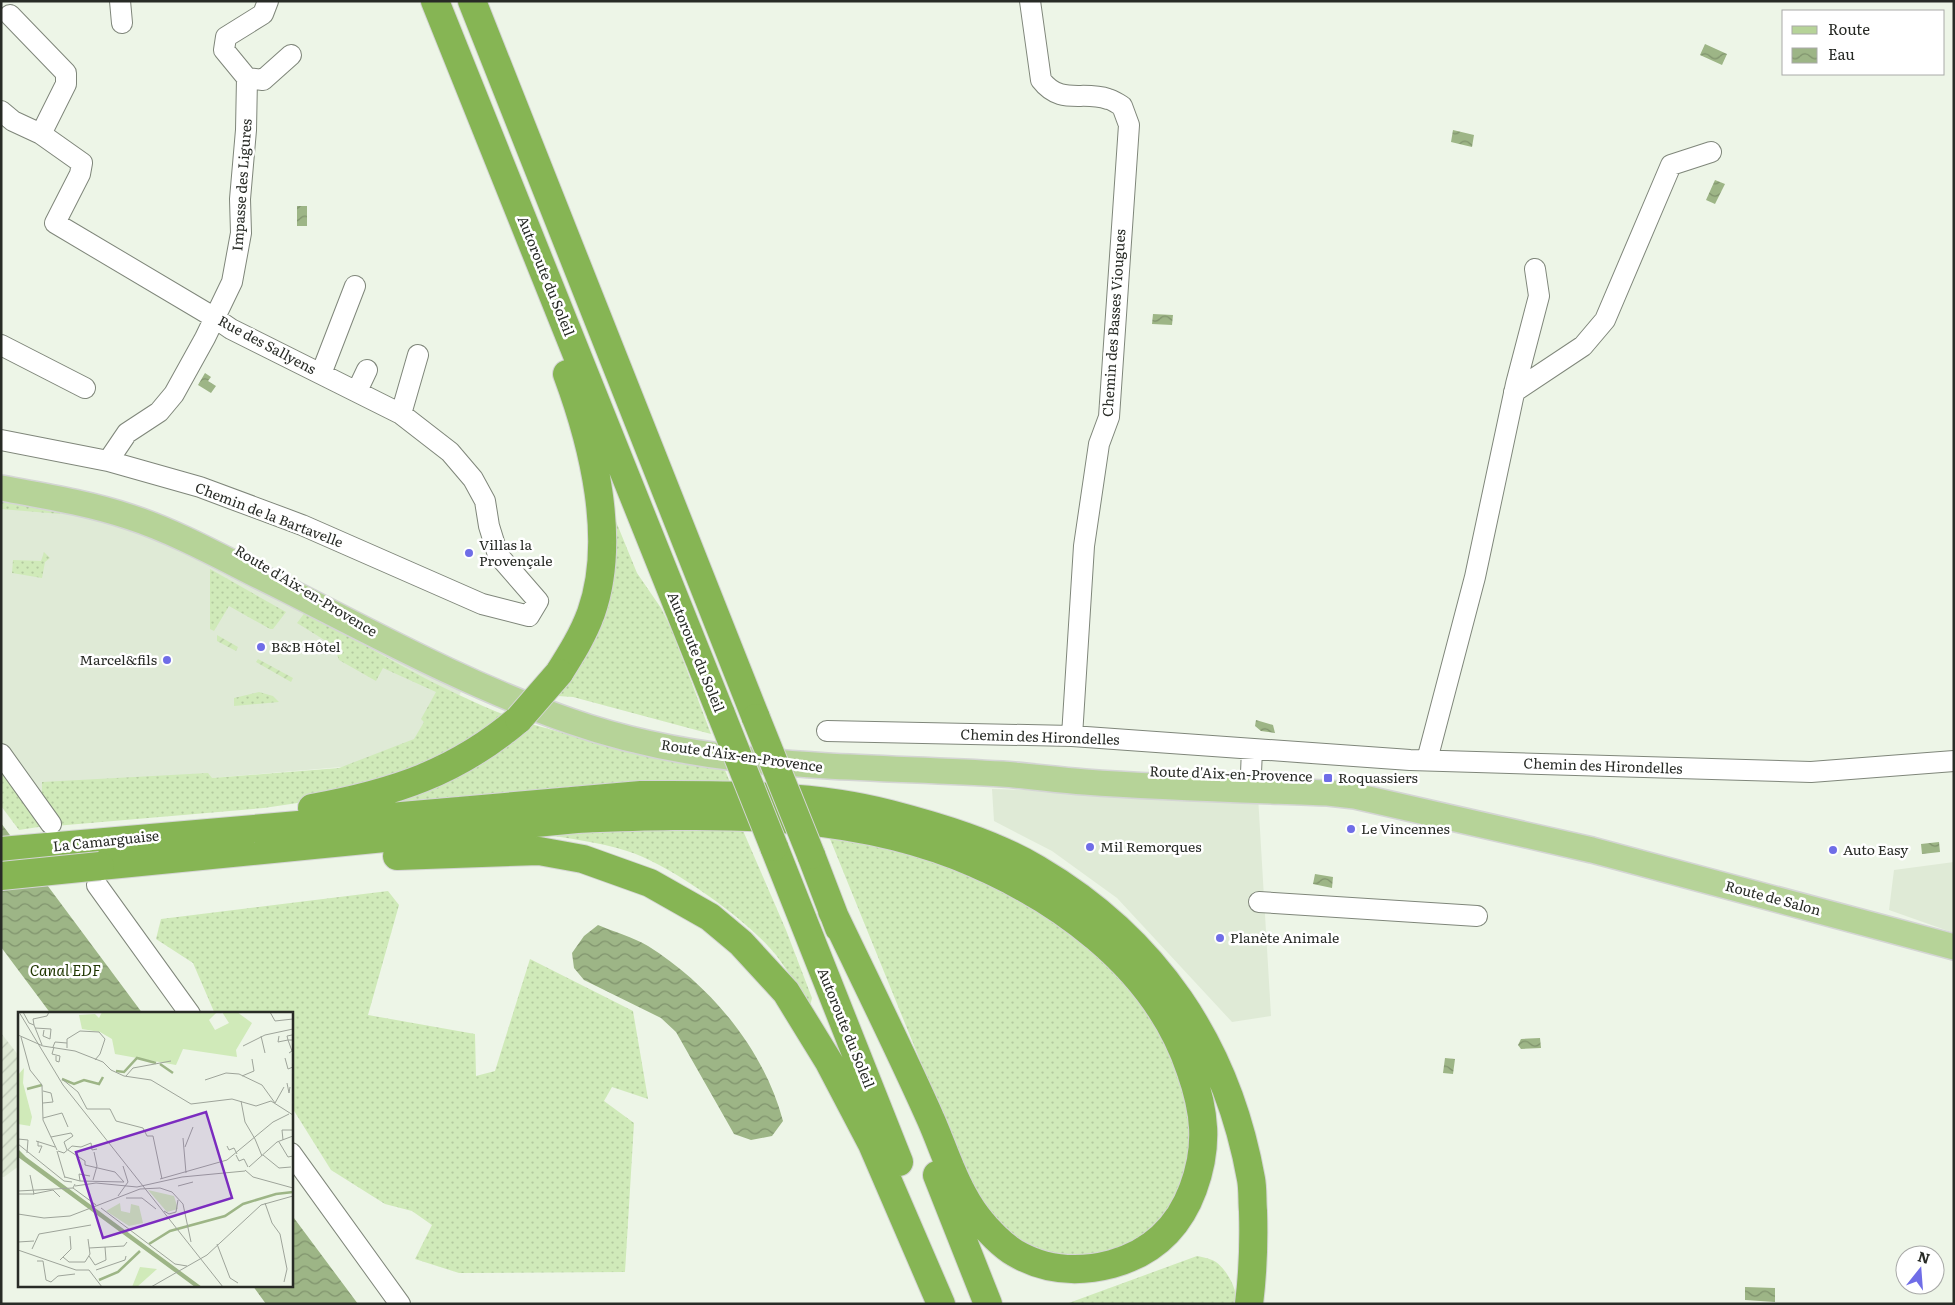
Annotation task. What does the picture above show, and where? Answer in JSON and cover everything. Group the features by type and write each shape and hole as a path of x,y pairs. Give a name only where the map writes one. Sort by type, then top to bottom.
{"highway":[{"name":"Autoroute du Soleil","path":"435,1 955,1304"},
{"path":"472,1 988,1304"},
{"path":"216,825 344,802 410,785 450,767 493,742 519,719 559,674 579,642 592,612 601,567 601,521 596,472 570,381 473,98"},
{"path":"216,825 641,795 724,795 822,802 888,814 949,831 1008,854 1036,868 1071,890 1116,928 1154,964 1196,1023 1233,1105 1252,1181 1254,1264 1249,1304"},
{"path":"178,859 577,819 654,816 729,816 828,824 901,839 954,855 1033,892 1060,909 1102,942 1140,980 1155,1000 1183,1048 1199,1092 1204,1127 1202,1164 1188,1202 1160,1242 1126,1260 1094,1269 1054,1269 1013,1252 978,1218 955,1177 931,1119 832,911"},
{"name":"La Camarguaise","path":"1,851 44,839 216,825"},
{"path":"1,840 44,839"},
{"path":"178,859 325,860 540,851 583,859 623,871 684,901 710,917 741,943 765,968 791,1000 829,1062 872,1144 941,1304"},
{"name":"La Camarguaise","path":"1,876 99,876 178,859"}],"main road":[{"name":"Route d'Aix-en-Provence","path":"1,472 70,485 135,504 197,528 282,573 383,638"},
{"name":"Route d'Aix-en-Provence","path":"1,488 71,501 131,517 201,546 477,685 572,722 621,737 681,750 772,763 834,768 1002,774 1086,782 1328,793 1376,800 1592,850"},
{"name":"Route d'Aix-en-Provence","path":"1002,774 1252,761 1328,778 1382,786 1441,803 1512,830"},
{"name":"Route de Salon","path":"1592,850 1954,947"}],"street":[{"path":"120,1 122,23"},
{"path":"268,1 263,14 226,37 224,50 247,78 263,80 292,55"},
{"name":"Chemin des Basses Viougues","path":"1030,1 1041,80 1048,89 1058,95 1107,98 1122,106 1129,125 1109,417 1099,444 1084,546 1072,736"},
{"path":"10,15 66,73 66,84 40,134"},
{"name":"Impasse des Ligures","path":"108,461 127,432 159,412 174,394 232,282 241,233 240,199 246,130 247,78"},
{"name":"Rue des Sallyens","path":"1,111 13,121 40,134 82,163 80,174 55,224 231,329 401,414 450,452 473,479 485,501 489,526 498,554 538,601 529,616"},
{"path":"1514,392 1583,346 1605,320 1671,166 1711,152"},
{"path":"1427,760 1478,567 1514,392 1539,296 1535,269"},
{"path":"322,374 355,286"},
{"path":"1,345 84,388"},
{"path":"401,414 418,356"},
{"path":"357,392 367,370"},
{"name":"Chemin de la Bartavelle","path":"1,440 108,461 200,487 302,525 482,604 529,616"},
{"name":"Chemin des Hirondelles","path":"827,731 1072,736 1252,761 1427,760 1811,772 1954,761"},
{"path":"1,754 44,839"},
{"path":"99,876 189,1012"},
{"path":"1259,902 1477,916"},
{"path":"292,1154 400,1304"}],"shaded area":[{"path":"1,495 61,507 165,541 461,692 423,760 36,793 1,744"},
{"path":"1,495 61,507 60,514 1,509"},
{"path":"615,519 637,573 661,608 671,628 711,734 573,697 558,696 577,665"},
{"path":"44,552 50,558 45,562 42,578 12,573 13,560 41,561"},
{"path":"210,569 286,612 273,629 270,629 229,606 214,631 210,629"},
{"path":"306,611 434,683 513,718 462,755 324,799 264,808 55,826 42,807 42,782 208,773 212,778 339,768 414,739 424,722 421,719 436,692 383,668 376,681 339,660 334,646 297,623"},
{"path":"217,635 238,647 236,651 217,641"},
{"path":"258,659 293,678 291,682 256,662"},
{"path":"259,692 273,696 279,702 234,706 234,698"},
{"path":"531,724 628,751 724,768 730,782 576,786 368,806"},
{"path":"1,767 45,826 19,830 1,806"},
{"path":"992,789 1258,796 1271,1016 1232,1022 1117,898 1052,851 994,821"},
{"path":"741,826 786,930 812,998 810,1006 776,955 764,941 708,895 686,881 665,868 627,851 594,843 538,834"},
{"path":"828,834 893,848 948,865 1031,903 1115,969 1158,1024 1184,1080 1193,1135 1186,1178 1163,1220 1141,1239 1119,1252 1060,1259 1031,1249 1008,1235 974,1193"},
{"path":"1954,862 1954,933 1889,910 1894,870"},
{"path":"388,891 399,905 368,1015 475,1034 476,1076 495,1071 530,959 633,1011 648,1099 612,1087 604,1101 634,1123 625,1272 459,1273 415,1259 432,1225 412,1211 385,1204 331,1170 292,1108 292,1012 214,1012 193,963 156,939 161,919"},
{"path":"1,1033 18,1055 18,1167 4,1177 1,1177"},
{"path":"1197,1256 1212,1260 1222,1267 1233,1286 1236,1304 1066,1304"}],"water":[{"path":"1705,44 1727,54 1722,65 1700,55"},
{"path":"1453,130 1474,135 1472,147 1451,142"},
{"path":"1715,180 1725,184 1715,204 1706,200"},
{"path":"297,206 307,206 307,226 297,226"},
{"path":"1153,314 1173,315 1172,325 1152,324"},
{"path":"205,373 211,377 208,381 216,386 211,393 198,385"},
{"path":"1256,720 1273,725 1275,733 1261,731 1255,726"},
{"name":"Canal EDF","path":"1,823 142,1012 50,1012 1,947"},
{"path":"1939,842 1940,852 1922,854 1921,844"},
{"path":"1315,874 1333,877 1332,888 1313,884"},
{"path":"598,925 648,946 671,962 693,980 732,1021 763,1069 774,1094 783,1121 772,1136 751,1140 734,1134 676,1032 661,1018 584,980 574,968 572,953 584,936"},
{"path":"1540,1038 1541,1048 1521,1049 1518,1045 1521,1039"},
{"path":"1445,1058 1455,1059 1453,1074 1443,1073"},
{"path":"292,1215 358,1304 266,1304 254,1288 292,1288"},
{"path":"1745,1287 1775,1288 1775,1302 1745,1300"}],"place":[{"name":"Villas la Provençale","path":"469,553"},
{"name":"B&B Hôtel","path":"261,647"},
{"name":"Marcel&fils","path":"167,660"},
{"name":"Roquassiers","path":"1328,778"},
{"name":"Le Vincennes","path":"1351,829"},
{"name":"Mil Remorques","path":"1090,847"},
{"name":"Auto Easy","path":"1833,850"},
{"name":"Planète Animale","path":"1220,938"}]}
